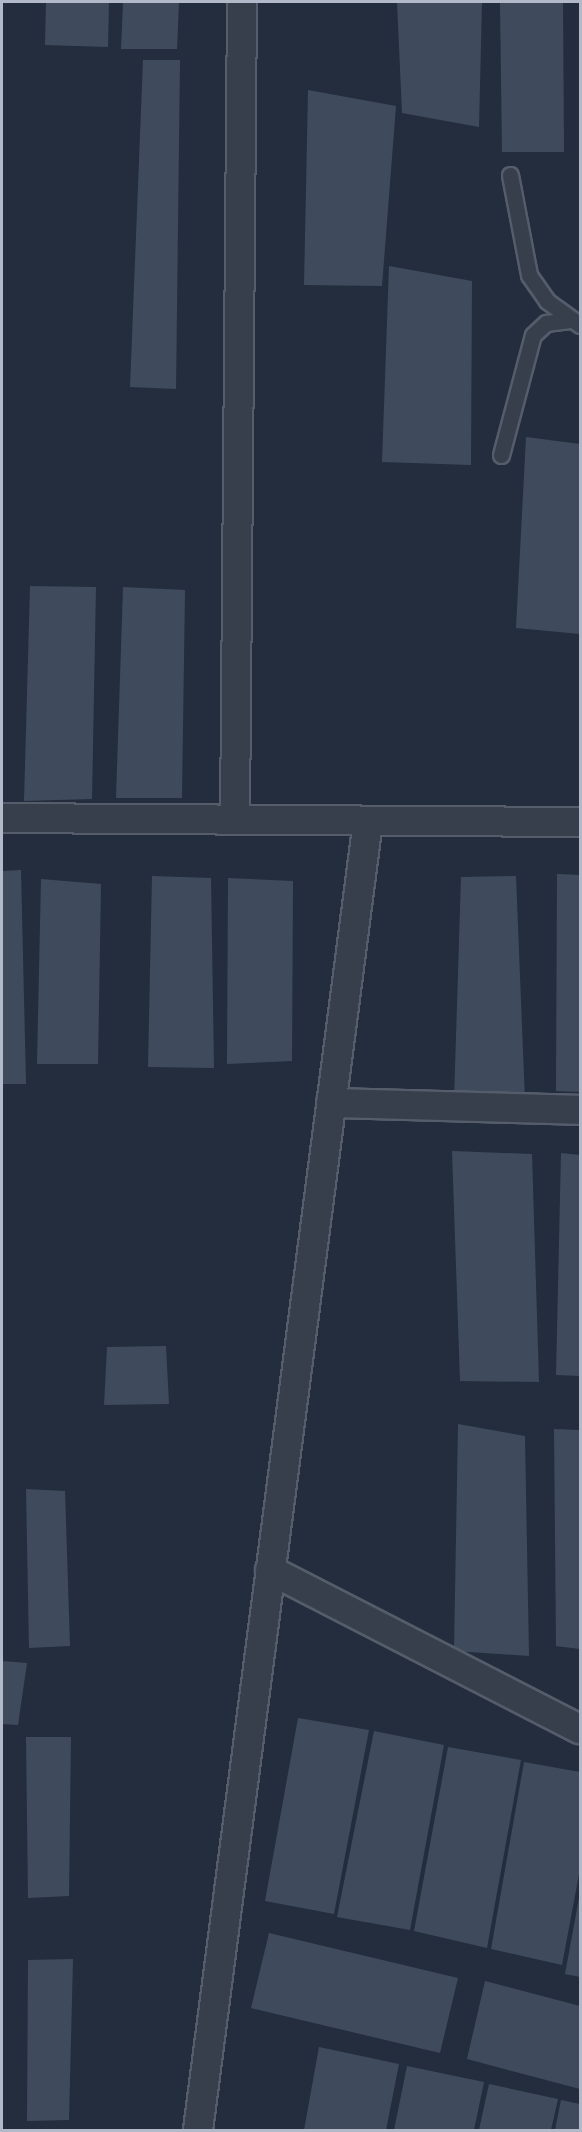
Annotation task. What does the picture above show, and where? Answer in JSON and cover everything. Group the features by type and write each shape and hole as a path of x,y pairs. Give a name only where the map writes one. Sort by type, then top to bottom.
{"street":[{"path":"235,819 242,2"},
{"path":"2,818 580,822"},
{"path":"198,2130 368,821"},
{"path":"331,1103 580,1110"},
{"path":"270,1569 580,1729"}],"lane":[{"path":"510,175 529,274 547,301 575,323"},
{"path":"501,455 533,335 546,323 575,323"}],"building":[{"path":"46,2 109,2 108,47 45,45"},
{"path":"123,2 179,2 177,49 121,49"},
{"path":"397,2 482,2 479,127 402,113"},
{"path":"500,2 563,2 564,152 502,152"},
{"path":"143,60 180,60 176,389 130,387"},
{"path":"308,90 396,106 382,286 304,285"},
{"path":"389,266 472,281 471,465 382,462"},
{"path":"526,437 580,444 580,634 516,628"},
{"path":"30,586 96,587 92,799 24,801"},
{"path":"123,587 185,590 182,798 116,798"},
{"path":"21,870 26,1084 2,1084 2,871"},
{"path":"557,874 580,875 580,1092 556,1091"},
{"path":"152,876 211,878 214,1068 148,1067"},
{"path":"516,876 525,1101 454,1100 461,877"},
{"path":"228,878 293,881 292,1061 227,1064"},
{"path":"41,879 101,884 98,1064 37,1064"},
{"path":"452,1151 532,1154 539,1382 460,1381"},
{"path":"561,1153 580,1155 580,1376 556,1375"},
{"path":"166,1346 169,1404 104,1405 107,1347"},
{"path":"458,1424 525,1436 529,1656 454,1651"},
{"path":"554,1429 580,1430 580,1649 556,1646"},
{"path":"26,1489 65,1491 70,1646 29,1648"},
{"path":"2,1661 27,1663 18,1725 2,1724"},
{"path":"298,1718 369,1730 334,1914 265,1901"},
{"path":"374,1731 444,1745 410,1930 337,1917"},
{"path":"26,1737 71,1737 69,1896 28,1898"},
{"path":"448,1747 521,1760 487,1948 414,1931"},
{"path":"524,1762 580,1772 580,1869 562,1965 491,1949"},
{"path":"580,1898 580,1977 565,1974"},
{"path":"269,1933 458,1978 440,2053 251,2008"},
{"path":"73,1959 69,2120 27,2121 28,1960"},
{"path":"485,1981 580,2006 580,2089 467,2059"},
{"path":"319,2047 399,2064 386,2130 304,2130"},
{"path":"407,2066 484,2082 474,2130 394,2130"},
{"path":"489,2084 558,2099 551,2130 479,2130"},
{"path":"561,2100 580,2104 580,2130 555,2130"}]}
